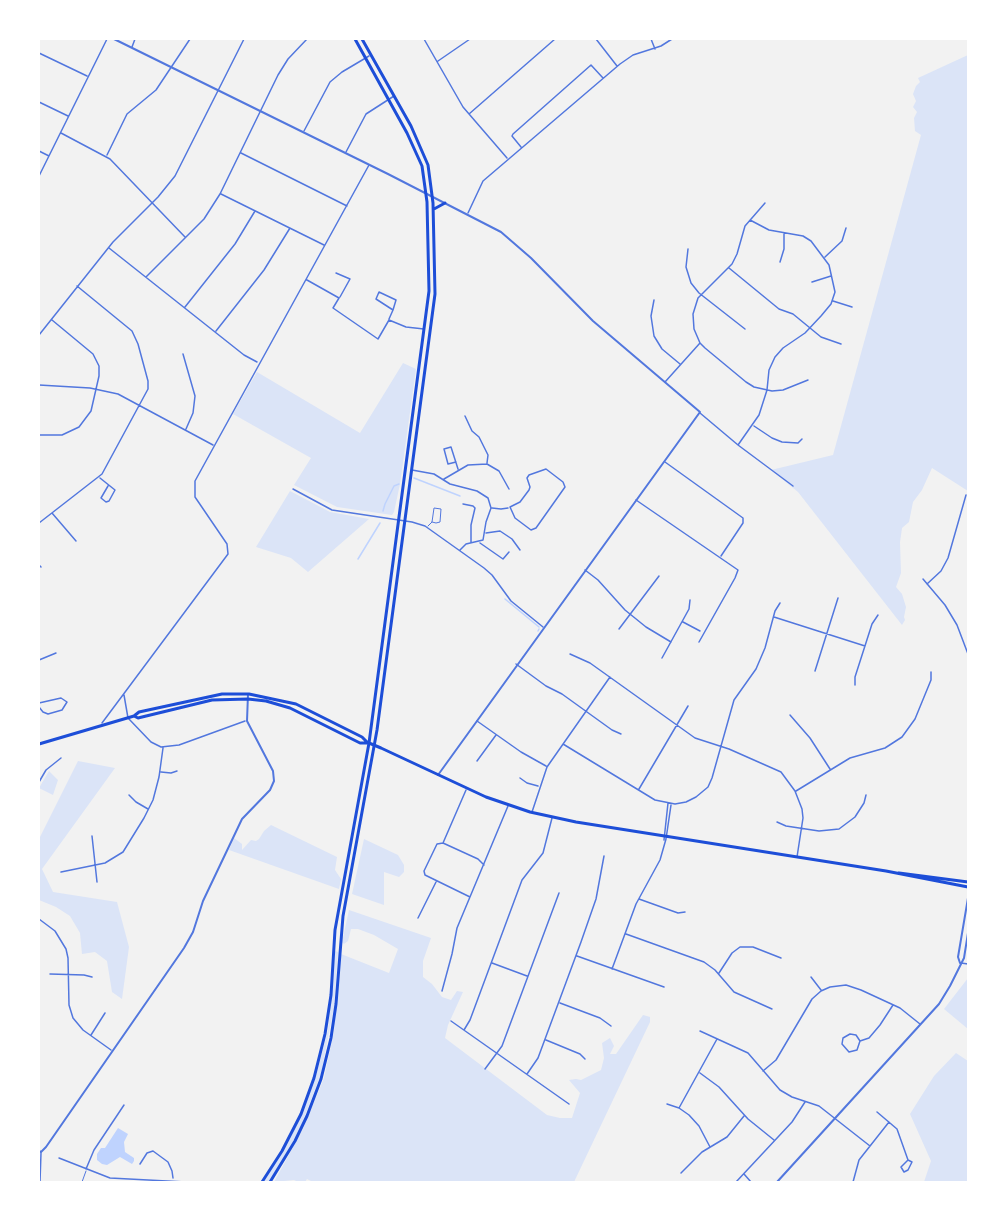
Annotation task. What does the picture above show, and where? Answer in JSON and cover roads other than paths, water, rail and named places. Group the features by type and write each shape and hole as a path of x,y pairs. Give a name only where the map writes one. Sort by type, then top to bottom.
{"main road":[{"path":"262,1182 282,1151 301,1114 321,1054 329,1009 335,930 369,743 429,282 426,193 422,166 414,145 355,39"},
{"path":"270,1182 302,1127 327,1058 336,1004 343,916 374,746 435,294 430,176 422,149 362,39"},
{"path":"433,211 440,204 445,203"},
{"path":"39,744 128,718 139,712 205,696 249,694 284,700 310,710 362,737 374,746 509,806 532,813 665,838 890,872 968,887"},
{"path":"134,716 138,718 212,700 248,699 286,707 360,743 369,743"},
{"path":"890,872 914,873 968,882"}],"street":[{"path":"39,176 107,39"},
{"path":"114,39 500,231 518,245 592,321 738,445 793,486"},
{"path":"131,47 135,39"},
{"path":"106,156 127,114 153,94 190,39"},
{"path":"39,335 108,247 152,203 175,176 244,39"},
{"path":"146,277 204,219 220,194 288,58 307,39"},
{"path":"424,39 469,115 508,160"},
{"path":"437,62 470,39"},
{"path":"469,115 555,39"},
{"path":"596,39 617,66"},
{"path":"651,39 655,49"},
{"path":"467,213 483,181 617,66 633,55 655,49 672,39"},
{"path":"39,53 88,77"},
{"path":"303,132 330,82 371,55"},
{"path":"522,148 512,136 513,134 583,73 593,66 603,78"},
{"path":"346,153 366,114 394,96"},
{"path":"39,102 69,117"},
{"path":"61,133 106,156 185,237"},
{"path":"39,151 49,156"},
{"path":"240,153 347,206"},
{"path":"100,726 228,554 227,544 199,504 194,489 196,476 370,165"},
{"path":"220,194 324,246"},
{"path":"765,203 745,226 737,254 729,268 701,294 692,320 694,329 700,343 746,382 766,390 777,391 808,380"},
{"path":"184,308 235,244 255,211"},
{"path":"738,445 753,426 775,357 783,348 810,328 832,301 835,292 832,276 824,258 811,241 803,237 769,230 750,220"},
{"path":"215,332 264,270 290,228"},
{"path":"824,258 842,241 846,228"},
{"path":"780,262 784,233"},
{"path":"108,247 215,332 259,363"},
{"path":"688,249 687,272 692,283 701,294 745,329"},
{"path":"729,268 766,300 779,309 793,314 821,338 841,344"},
{"path":"336,273 350,279 333,308 378,339 389,320 393,310 396,300 378,293 376,299 393,310"},
{"path":"812,282 832,276"},
{"path":"306,279 339,298"},
{"path":"39,523 99,477 110,462 147,393 148,381 135,337 126,326 77,286"},
{"path":"654,300 651,316 654,336 662,349 680,364"},
{"path":"832,301 852,307"},
{"path":"39,435 62,435 79,428 91,411 99,369 93,354 51,319"},
{"path":"389,320 406,327 424,330"},
{"path":"664,382 700,343"},
{"path":"183,354 195,396 193,413 185,430"},
{"path":"39,385 97,388 118,394 214,445"},
{"path":"438,775 700,412"},
{"path":"465,416 472,431 480,437 488,455 487,464"},
{"path":"753,426 782,442 798,443 802,439"},
{"path":"456,462 448,465 444,450 451,447 456,462 458,470"},
{"path":"664,461 743,518 743,523 720,558"},
{"path":"443,479 468,465 487,464 499,471 509,489"},
{"path":"491,508 510,507 522,500 529,490 527,478 531,474 547,469 565,484 533,530 515,519 510,507"},
{"path":"412,470 434,474 450,484 477,491 488,498 491,508 483,540 480,542"},
{"path":"99,477 115,490 106,502 101,498 108,486"},
{"path":"293,489 332,510 419,523 492,575 511,601 543,627"},
{"path":"927,584 941,571 948,558 966,495"},
{"path":"636,500 736,569 738,573 699,642"},
{"path":"463,504 474,507 471,543"},
{"path":"51,513 76,541"},
{"path":"485,533 500,531 512,539 520,550"},
{"path":"459,550 464,545 480,542 503,559 509,552"},
{"path":"585,570 598,580 630,614 671,642"},
{"path":"619,629 659,576"},
{"path":"923,579 945,605 957,625 968,654"},
{"path":"814,671 838,598"},
{"path":"662,657 689,609 690,600"},
{"path":"563,744 655,800 672,804 692,800 705,790 712,778 734,700 756,669 780,603"},
{"path":"855,685 855,677 872,624 878,615"},
{"path":"773,617 865,646"},
{"path":"683,621 700,631"},
{"path":"39,660 56,653"},
{"path":"570,654 584,659 696,738 777,769 795,791 802,809 797,857"},
{"path":"516,664 621,734"},
{"path":"795,791 854,756 885,748 906,733 918,714 931,680 931,672"},
{"path":"532,813 547,766 610,677"},
{"path":"124,694 128,718 151,742 163,748 179,745 247,721"},
{"path":"40,1182 40,1152 184,948 193,932 203,901 242,819 270,790 274,781 273,771 247,721 249,694"},
{"path":"39,703 61,698 67,702 62,710 48,714 39,707"},
{"path":"638,790 688,706"},
{"path":"790,715 810,738 831,770"},
{"path":"477,720 521,752 547,766"},
{"path":"477,761 496,734"},
{"path":"61,872 108,862 120,854 149,809 157,789 163,748"},
{"path":"39,782 50,765 61,758"},
{"path":"160,772 177,771"},
{"path":"39,772 43,775"},
{"path":"520,778 539,787"},
{"path":"443,843 467,788"},
{"path":"129,795 149,809"},
{"path":"777,822 826,831 844,826 858,813 864,804 866,795"},
{"path":"665,838 668,804"},
{"path":"612,969 639,899 658,864 672,804"},
{"path":"442,991 457,928 509,806"},
{"path":"464,1030 470,1020 522,880 543,853 552,817"},
{"path":"92,836 97,882"},
{"path":"471,897 425,875 424,871 436,844 443,843 484,865"},
{"path":"527,1074 538,1058 576,956 596,899 604,856"},
{"path":"418,918 436,881"},
{"path":"486,1069 502,1046 559,893"},
{"path":"960,963 958,957 968,898"},
{"path":"639,899 678,913 685,912"},
{"path":"39,920 53,928 62,941 68,958 71,1014 79,1027 112,1051"},
{"path":"625,933 704,962 734,992 772,1009"},
{"path":"777,1182 947,993 964,958 968,933"},
{"path":"718,974 726,966 732,953 740,947 753,947 781,958"},
{"path":"576,956 664,987"},
{"path":"491,963 528,976"},
{"path":"960,963 968,964"},
{"path":"50,974 92,977"},
{"path":"811,977 821,991"},
{"path":"763,1071 776,1060 809,1004 821,991 835,986 853,987 894,1005 906,1011 921,1024"},
{"path":"559,1002 600,1018 611,1026"},
{"path":"860,1041 867,1039 894,1005"},
{"path":"90,1035 105,1013"},
{"path":"451,1021 569,1104"},
{"path":"700,1031 747,1053 780,1090 819,1106 870,1146"},
{"path":"850,1034 856,1035 860,1041 859,1047 853,1052 847,1051 842,1044 843,1038 850,1034"},
{"path":"679,1108 717,1038"},
{"path":"545,1040 580,1054 585,1059"},
{"path":"700,1072 719,1087 745,1116 775,1140"},
{"path":"735,1182 792,1122 806,1101"},
{"path":"667,1104 689,1115 699,1126 710,1148"},
{"path":"86,1169 94,1150 124,1105"},
{"path":"877,1112 898,1131 908,1160"},
{"path":"681,1173 702,1152 727,1137 745,1116"},
{"path":"853,1182 856,1166 889,1121"},
{"path":"140,1164 147,1153 153,1151 169,1164 173,1180"},
{"path":"58,1158 119,1179 186,1182"},
{"path":"744,1173 751,1182"}],"lane":[{"path":"427,528 432,522 434,508 441,509 440,522 432,522"},
{"path":"82,1182 86,1169"}],"water":[{"path":"118,1128 128,1134 124,1142 125,1152 134,1158 134,1161 132,1164 120,1157 107,1165 102,1164 97,1160 97,1154 101,1148 105,1148"}],"waterway":[{"path":"414,478 460,496"},
{"path":"383,511 394,486 399,484"},
{"path":"358,559 380,523"},
{"path":"505,599 539,627"}]}
